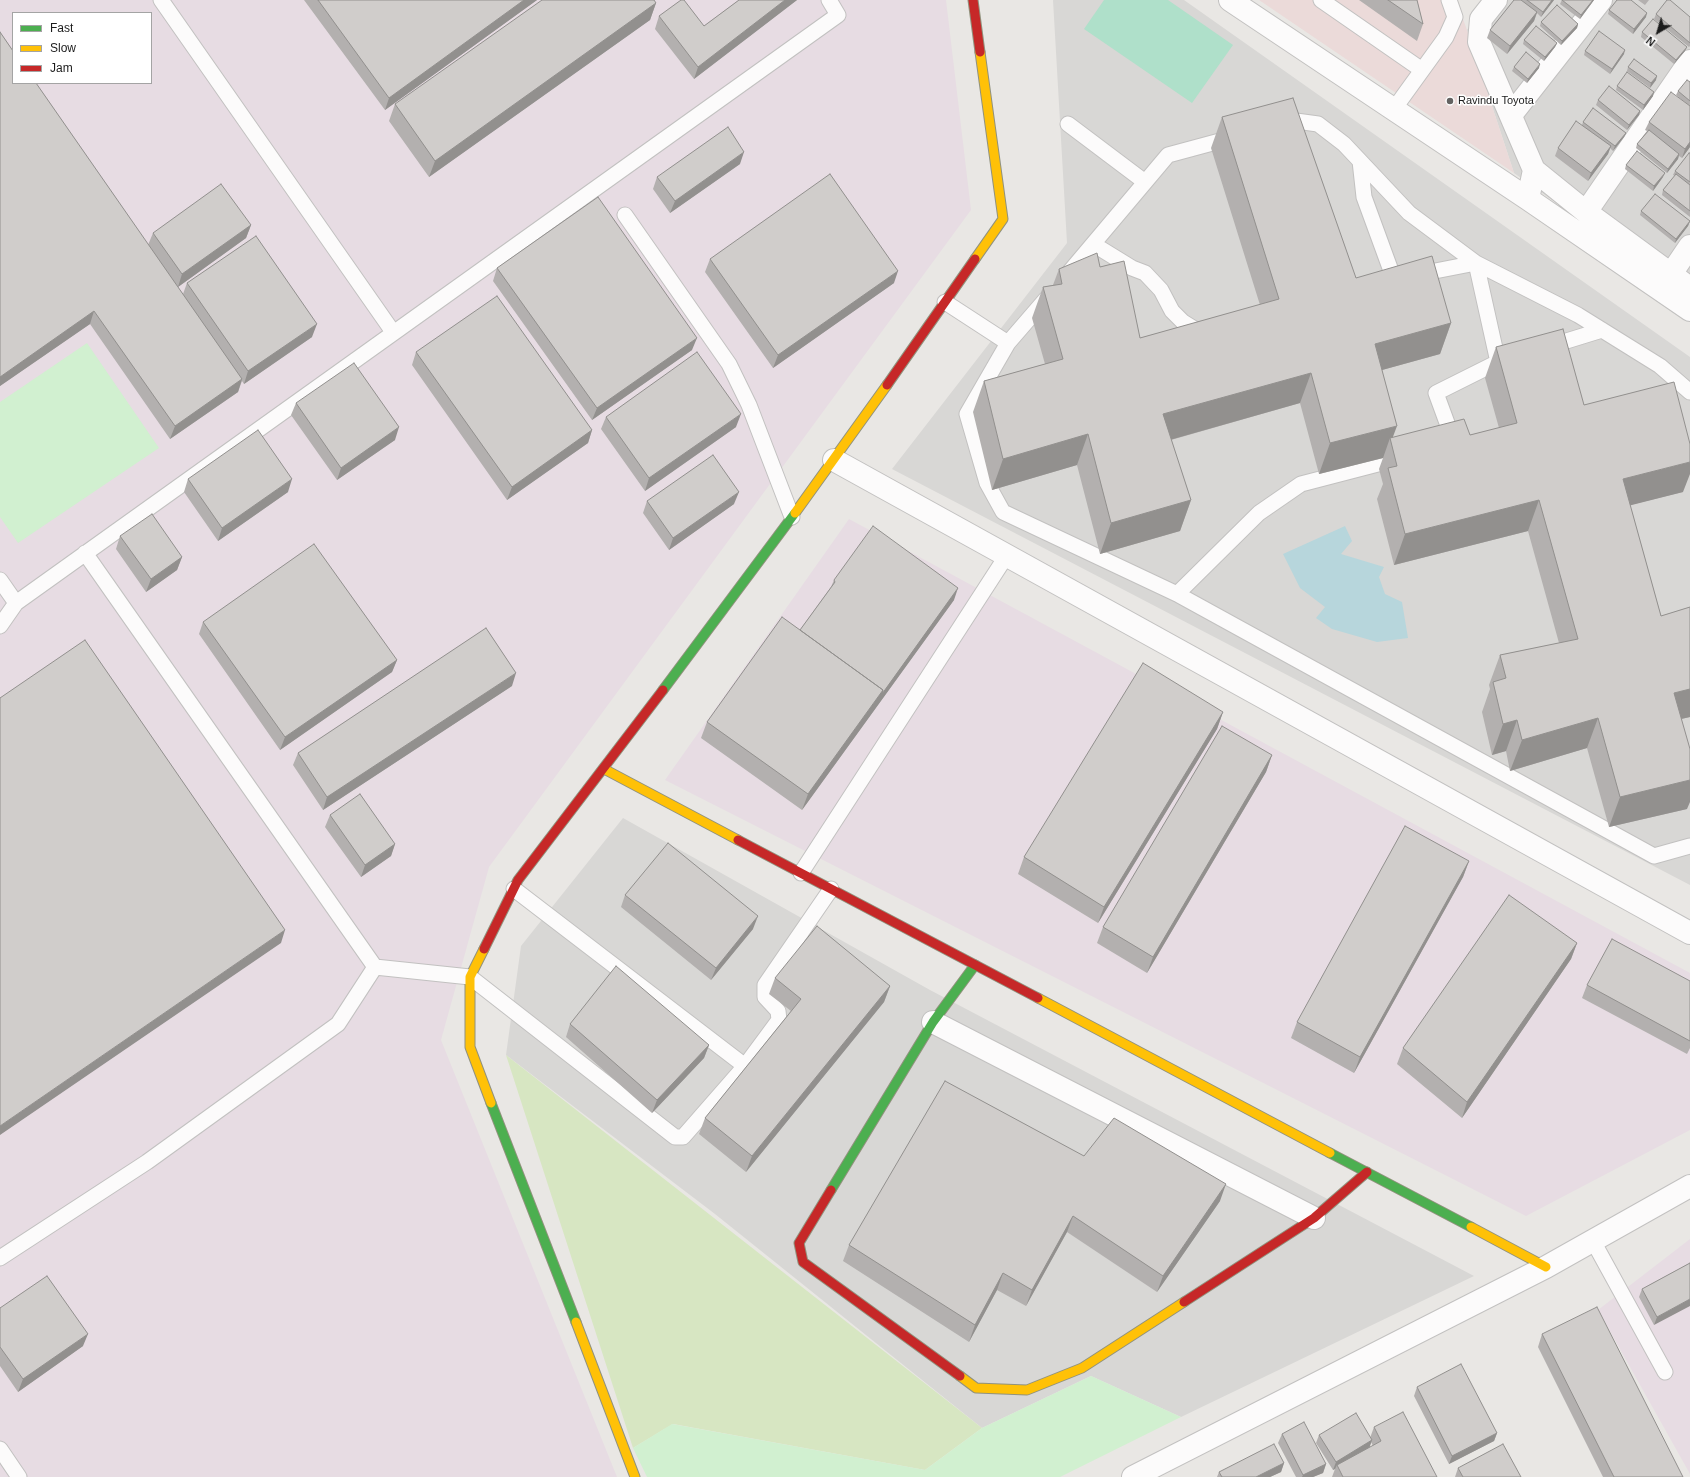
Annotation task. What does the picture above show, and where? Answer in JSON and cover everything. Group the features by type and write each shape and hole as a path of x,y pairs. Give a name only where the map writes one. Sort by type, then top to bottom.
{"street":[{"path":"635,1477 470,1048 470,978 518,880 604,769 834,460 1003,219 973,0"},
{"path":"1230,0 1528,199 1690,310"},
{"path":"1496,0 1481,20 1480,42 1534,170 1586,212 1690,288"},
{"path":"1511,115 1601,0"},
{"path":"1586,212 1690,61"},
{"path":"1528,199 1534,170"},
{"path":"1671,274 1690,246"},
{"path":"834,460 1690,933"},
{"path":"604,769 1546,1267"},
{"path":"975,965 933,1022 799,1243 803,1262 976,1388 1027,1390 1082,1368 1314,1218 1366,1172"},
{"path":"933,1022 1314,1218"},
{"path":"1133,1477 1161,1471 1546,1267 1690,1186"}],"lane":[{"path":"161,0 393,332"},
{"path":"0,626 16,603 838,15 829,0"},
{"path":"1321,0 1422,70"},
{"path":"1394,109 1446,37 1455,17 1450,0"},
{"path":"1266,129 1296,121 1318,124 1344,144 1409,213 1476,263 1578,315 1660,366 1690,392"},
{"path":"1068,124 1145,182"},
{"path":"1244,135 1168,155 1008,343 967,414 987,482 1003,512 1177,594 1654,856 1690,846"},
{"path":"1360,161 1364,197 1394,279 1476,263"},
{"path":"625,215 729,364 749,406 792,517"},
{"path":"1093,244 1132,268 1145,273 1161,290 1172,311 1183,322 1204,335 1215,334"},
{"path":"1476,263 1498,362"},
{"path":"945,302 1008,343"},
{"path":"1535,350 1602,330"},
{"path":"1440,448 1455,444 1436,393 1498,362 1513,357"},
{"path":"1177,594 1259,513 1301,484 1416,454"},
{"path":"85,553 375,967 470,978 675,1137 683,1137 745,1066 779,1020 778,1011 765,997 764,985 832,889"},
{"path":"801,873 1007,555"},
{"path":"0,580 16,603"},
{"path":"0,607 16,603"},
{"path":"514,889 745,1066"},
{"path":"0,1258 147,1162 338,1024 375,967"},
{"path":"1593,1241 1666,1372"},
{"path":"0,1449 19,1477"}],"shaded area":[{"path":"0,0 946,0 971,210 489,867 441,1040 617,1477 0,1477"},
{"path":"1053,0 1184,0 1690,357 1690,885 892,469 1067,243"},
{"name":"Ravindu Toyota","path":"1259,0 1456,0 1514,173"},
{"path":"1489,0 1690,0 1690,299 1514,173 1467,30"},
{"path":"849,519 1690,973 1690,1130 1526,1216 665,780"},
{"path":"623,818 930,990 1474,1276 1181,1417 1091,1376 982,1428 715,1214 506,1055 521,946"},
{"path":"1690,1239 1690,1474 1598,1310"}],"green space":[{"path":"1104,0 1168,0 1233,45 1192,103 1084,29"},
{"path":"87,343 159,448 18,543 0,517 0,402"},
{"path":"506,1055 982,1428 925,1470 673,1424 633,1448"},
{"path":"1091,1376 1181,1417 1060,1477 647,1477 633,1448 672,1424 925,1470 982,1428"}],"water":[{"path":"1345,526 1352,541 1341,554 1384,567 1379,577 1385,594 1402,602 1408,638 1377,642 1332,629 1316,618 1325,607 1300,588 1283,554"}],"building":[{"path":"318,0 524,0 389,98"},
{"path":"542,0 654,0 656,3 435,161 395,104"},
{"path":"681,0 684,0 704,26 739,0 785,0 698,67 659,16"},
{"path":"1388,0 1417,0 1423,24"},
{"path":"1514,0 1521,0 1537,12 1510,46 1490,30"},
{"path":"1527,0 1552,0 1543,12"},
{"path":"1562,0 1593,0 1581,15"},
{"path":"1617,0 1631,0 1647,13 1634,29 1609,10"},
{"path":"1667,0 1670,0 1690,17 1690,43 1656,14"},
{"path":"1557,5 1578,24 1562,41 1541,22"},
{"path":"1653,19 1687,47 1676,60 1642,32"},
{"path":"1536,26 1557,43 1545,57 1524,40"},
{"path":"1599,31 1625,50 1612,69 1585,51"},
{"path":"0,32 12,50 12,84 37,84 242,379 175,426 94,311 0,377"},
{"path":"1526,52 1540,64 1528,79 1514,67"},
{"path":"1634,59 1657,76 1651,83 1628,67"},
{"path":"1627,72 1654,92 1644,105 1617,86"},
{"path":"1687,80 1690,82 1690,101 1678,91"},
{"path":"1609,86 1640,111 1629,125 1598,100"},
{"path":"1671,92 1690,106 1690,142 1685,149 1649,122"},
{"path":"1293,98 1356,278 1432,256 1451,323 1375,344 1397,426 1330,443 1311,373 1163,414 1191,500 1111,523 1088,434 1003,459 984,381 1063,359 1043,287 1062,284 1059,269 1097,253 1100,267 1124,261 1140,338 1279,299 1222,117"},
{"path":"1593,108 1626,133 1615,146 1583,122"},
{"path":"1576,121 1611,146 1591,173 1558,148"},
{"path":"728,127 744,152 675,201 657,177"},
{"path":"1649,130 1679,154 1668,169 1637,144"},
{"path":"1637,151 1665,173 1654,186 1626,165"},
{"path":"1690,153 1690,182 1675,171"},
{"path":"830,174 898,271 778,355 710,259"},
{"path":"1676,174 1690,185 1690,211 1663,190"},
{"path":"221,184 251,225 182,274 153,233"},
{"path":"1655,194 1690,221 1676,239 1641,211"},
{"path":"598,197 697,338 597,408 497,268"},
{"path":"256,236 317,324 248,371 187,283"},
{"path":"497,296 592,430 512,487 416,352"},
{"path":"1563,329 1584,405 1674,382 1690,444 1690,462 1623,479 1661,616 1690,607 1690,689 1674,693 1690,749 1690,780 1620,797 1598,718 1522,740 1517,720 1503,724 1493,682 1506,678 1500,655 1578,639 1539,500 1405,534 1388,468 1397,466 1390,438 1464,419 1470,435 1517,423 1496,347"},
{"path":"697,352 741,414 649,478 606,417"},
{"path":"354,363 399,427 341,468 296,403"},
{"path":"258,430 292,479 222,528 188,479"},
{"path":"713,455 739,492 673,538 647,501"},
{"path":"152,514 182,557 151,579 120,536"},
{"path":"873,526 958,588 882,694 883,690 800,630"},
{"path":"314,544 397,660 285,737 203,622"},
{"path":"782,617 883,690 808,794 707,722"},
{"path":"486,628 516,673 327,797 298,753"},
{"path":"85,640 285,930 0,1126 0,698"},
{"path":"1143,663 1223,712 1104,907 1024,857"},
{"path":"1222,726 1272,755 1153,957 1103,927"},
{"path":"360,794 395,844 365,865 330,815"},
{"path":"1405,826 1469,861 1360,1057 1297,1022"},
{"path":"668,843 758,916 716,968 625,895"},
{"path":"1509,895 1577,943 1467,1102 1403,1048"},
{"path":"817,926 890,986 752,1156 705,1118 801,999 775,978"},
{"path":"1612,939 1690,981 1690,1041 1587,985"},
{"path":"616,966 709,1045 657,1100 570,1024"},
{"path":"945,1081 1084,1156 1114,1118 1226,1184 1163,1276 1073,1216 1032,1290 1003,1273 975,1325 849,1245"},
{"path":"1690,1263 1690,1299 1657,1317 1642,1289"},
{"path":"47,1276 88,1334 23,1379 0,1347 0,1308"},
{"path":"1597,1307 1683,1477 1614,1477 1542,1334"},
{"path":"1461,1364 1497,1433 1452,1456 1417,1387"},
{"path":"1403,1412 1437,1477 1343,1477 1337,1465 1381,1441 1374,1427"},
{"path":"1356,1413 1372,1440 1336,1462 1319,1435"},
{"path":"1304,1422 1326,1464 1303,1475 1282,1434"},
{"path":"1274,1444 1284,1463 1256,1477 1222,1477 1219,1472"},
{"path":"1503,1444 1521,1477 1463,1477 1458,1468"}],"traffic: fast":[{"path":"663,690 795,513"},
{"path":"831,1190 933,1022 975,965"},
{"path":"491,1103 576,1322"},
{"path":"1330,1153 1471,1227"}],"traffic: slow":[{"path":"975,259 1003,219 980,52"},
{"path":"795,513 887,385"},
{"path":"604,769 738,840"},
{"path":"484,949 470,977 470,1047 491,1103"},
{"path":"1038,998 1330,1153"},
{"path":"1471,1227 1546,1267"},
{"path":"960,1376 976,1388 1027,1390 1082,1368 1184,1302"},
{"path":"576,1322 635,1477"}],"traffic: jam":[{"path":"973,0 980,52"},
{"path":"887,385 975,259"},
{"path":"484,949 518,880 663,690"},
{"path":"738,840 1038,998"},
{"path":"1184,1302 1314,1218 1367,1172"},
{"path":"831,1190 799,1243 803,1262 960,1376"}],"place":[{"name":"Ravindu Toyota","path":"1450,101"}]}
